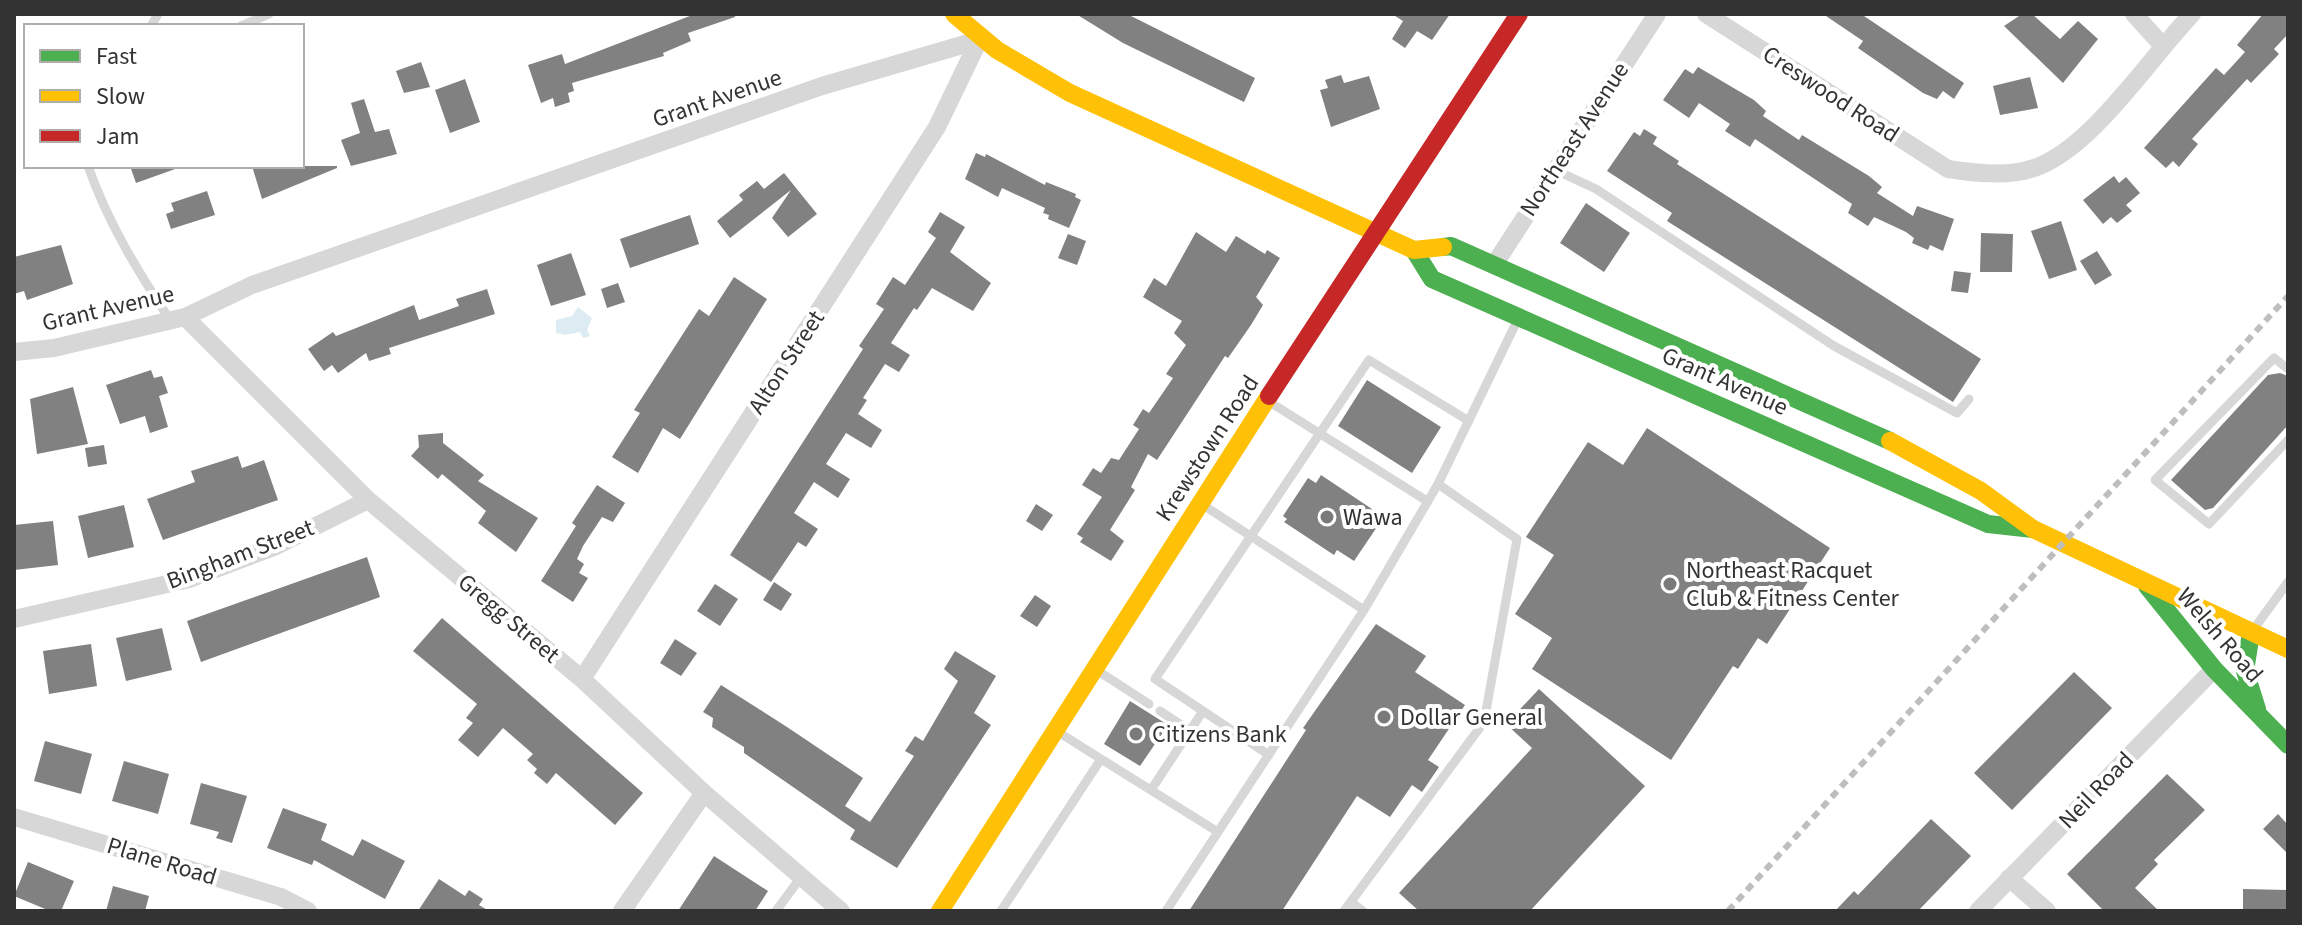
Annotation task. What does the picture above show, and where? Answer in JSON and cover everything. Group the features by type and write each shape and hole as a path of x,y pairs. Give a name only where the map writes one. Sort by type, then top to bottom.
{"main road":[{"path":"954,14 979,40"},
{"name":"Krewstown Road","path":"940,911 1374,232 1519,14"},
{"name":"Grant Avenue","path":"979,40 1041,78 1096,105 1414,250 1451,246 1897,445 2002,502 2033,529 2288,649"},
{"name":"Grant Avenue","path":"1414,250 1432,279 1988,524 2033,529"},
{"name":"Welsh Road","path":"2143,581 2214,669 2288,745"},
{"name":"Welsh Road","path":"2251,633 2244,666 2248,690 2262,718"}],"street":[{"name":"Northeast Avenue","path":"1494,265 1553,169 1657,14"},
{"name":"Creswood Road","path":"1706,14 1948,169 1976,174 2033,169 2071,150 2162,45"},
{"path":"2134,14 2162,45 2192,14"},
{"name":"Grant Avenue","path":"14,352 54,348 177,318 252,285 762,107 979,40"},
{"name":"Alton Street","path":"582,679 937,127 979,40"},
{"name":"Gregg Street","path":"177,318 368,500 582,679 704,793 841,911"},
{"name":"Bingham Street","path":"14,619 189,579 276,546 368,500"},
{"name":"Neil Road","path":"1978,911 2214,669"},
{"path":"622,911 704,793"},
{"name":"Plane Road","path":"14,817 281,897 308,911"},
{"path":"2009,878 2047,911"}],"lane":[{"path":"246,24 269,14"},
{"path":"89,168 102,206 124,249 177,318"},
{"path":"1553,169 1596,189 1834,346 1957,413 1969,399"},
{"path":"1166,911 1364,610 1438,484 1519,316"},
{"path":"2288,369 2274,358 2155,480 2209,524 2288,440"},
{"path":"1269,755 1155,679 1369,360 1469,421"},
{"path":"1266,400 1427,501"},
{"path":"1344,911 1484,722 1517,539 1438,484"},
{"path":"1201,503 1364,610"},
{"path":"2251,633 2288,582"},
{"path":"1095,669 1149,704"},
{"path":"1160,711 1189,730"},
{"path":"1151,790 1203,711"},
{"path":"1055,730 1218,832"},
{"path":"1001,911 1101,759"},
{"path":"776,911 801,877"},
{"path":"1351,902 1363,911"}],"shaded area":[{"path":"578,307 592,318 587,330 590,336 583,338 580,332 556,333 556,320 572,316"}],"building":[{"path":"695,14 735,14 735,17 688,33 691,41 663,53 664,56 572,83 574,91 568,93 570,102 555,107 553,98 541,103 528,65 562,54 565,64"},
{"path":"1076,14 1127,14 1255,78 1244,102 1123,43"},
{"path":"1392,14 1450,14 1432,40 1417,31 1405,48 1392,39 1403,21"},
{"path":"1823,14 1861,14 1964,83 1954,99 1943,91 1937,99 1923,93 1858,48 1863,41"},
{"path":"2022,14 2032,14 2060,39 2078,21 2098,39 2063,83 2004,26"},
{"path":"2263,14 2288,14 2288,34 2274,49 2279,54 2251,83 2247,79 2192,139 2198,144 2179,167 2173,161 2166,168 2144,148 2216,68 2224,75 2245,52 2237,45"},
{"path":"421,62 430,87 404,93 396,71"},
{"path":"1698,67 1754,100 1766,111 1763,116 1799,140 1802,135 1869,176 1882,187 1877,193 1913,216 1917,206 1954,219 1943,251 1930,245 1928,250 1912,243 1914,238 1906,232 1874,217 1868,226 1848,213 1852,204 1755,139 1750,147 1725,131 1730,124 1699,103 1689,118 1663,100 1685,69 1693,74"},
{"path":"1341,75 1344,83 1369,76 1380,109 1331,127 1320,90 1328,88 1325,80"},
{"path":"2030,77 2038,108 2000,115 1993,86"},
{"path":"465,79 480,122 450,133 435,90"},
{"path":"364,99 375,132 389,129 397,154 351,166 341,140 360,133 351,103"},
{"path":"1644,129 1657,137 1653,144 1679,161 1677,164 1981,359 1953,402 1667,221 1672,213 1607,171 1634,132 1640,136"},
{"path":"976,153 985,157 986,154 1045,185 1046,182 1076,194 1075,197 1081,200 1069,228 1048,219 1049,215 1043,213 1045,208 1002,188 998,197 965,179"},
{"path":"337,166 337,168 262,199 253,168"},
{"path":"131,168 178,168 136,183"},
{"path":"784,173 817,214 788,237 772,218 791,190 730,238 717,221 743,200 739,195 757,181 764,189"},
{"path":"2114,176 2119,183 2126,177 2140,193 2126,205 2132,211 2117,223 2111,217 2103,224 2083,200"},
{"path":"207,191 215,215 171,229 166,214 174,211 171,203"},
{"path":"1586,203 1630,233 1604,272 1560,243"},
{"path":"940,212 965,227 950,252 991,283 973,311 932,288 917,310 914,308 891,343 910,355 899,372 885,364 863,398 867,400 858,414 882,430 871,448 846,433 826,464 850,479 838,498 814,482 794,513 818,529 806,547 798,542 771,582 730,555 863,349 859,346 884,309 876,304 893,277 905,285 936,238 928,232"},
{"path":"690,215 699,244 630,268 620,239"},
{"path":"2061,221 2077,270 2049,279 2031,231"},
{"path":"1196,232 1226,252 1236,236 1265,254 1267,250 1280,258 1256,297 1263,305 1251,325 1228,358 1225,356 1157,460 1148,454 1131,487 1135,490 1110,530 1124,541 1111,561 1080,542 1083,538 1077,534 1102,497 1082,485 1093,468 1101,473 1111,458 1119,460 1139,429 1133,425 1143,409 1149,413 1173,378 1166,374 1186,345 1174,333 1182,321 1143,297 1154,278 1166,286"},
{"path":"1981,233 2013,234 2012,272 1980,272"},
{"path":"1068,234 1086,241 1077,265 1058,258"},
{"path":"61,245 73,284 27,300 24,291 14,294 14,257"},
{"path":"2097,251 2112,275 2095,285 2080,261"},
{"path":"571,253 586,295 551,306 537,265"},
{"path":"1954,271 1971,273 1968,293 1951,291"},
{"path":"734,277 767,299 680,439 663,428 638,473 612,457 640,413 634,410 699,309 709,316"},
{"path":"618,283 625,302 607,308 601,289"},
{"path":"487,289 495,314 389,348 391,354 369,361 366,353 338,373 332,365 324,371 308,349 333,332 336,336 414,305 419,320 459,306 456,299"},
{"path":"151,370 154,378 162,376 168,393 159,396 168,427 150,433 145,416 120,424 106,385"},
{"path":"2280,373 2288,376 2288,425 2213,508 2205,510 2171,480 2268,375"},
{"name":"Wawa","path":"1367,380 1441,427 1412,473 1338,426"},
{"path":"73,387 88,444 37,454 30,399"},
{"name":"Northeast Racquet Club & Fitness Center","path":"1647,428 1830,548 1767,644 1758,638 1738,669 1733,666 1671,760 1532,669 1552,638 1515,614 1554,555 1526,537 1588,442 1623,465"},
{"path":"443,433 443,443 484,475 478,481 538,518 516,552 478,523 486,511 442,474 438,479 411,456 419,447 418,435"},
{"path":"104,445 107,464 88,467 85,448"},
{"path":"238,456 242,468 264,460 278,500 163,540 147,499 195,482 191,471"},
{"name":"Wawa","path":"1321,475 1372,509 1368,516 1379,524 1354,561 1337,550 1334,555 1284,522 1287,519 1283,516 1308,478 1316,483"},
{"path":"597,485 625,503 613,522 602,517 583,546 577,559 584,564 579,573 588,578 573,602 541,581 576,526 572,523"},
{"path":"1036,504 1053,515 1042,531 1026,521"},
{"path":"124,505 134,547 88,558 78,516"},
{"path":"53,521 58,565 14,570 14,525"},
{"path":"367,557 380,597 201,662 187,621"},
{"path":"774,582 792,594 781,611 763,600"},
{"path":"715,584 738,599 720,626 697,611"},
{"path":"1035,595 1051,606 1037,627 1020,616"},
{"path":"442,618 643,793 615,825 556,773 547,784 534,773 537,769 527,760 533,754 503,728 478,757 458,740 473,723 466,718 477,704 413,651"},
{"path":"1376,624 1426,656 1415,672 1465,705 1428,760 1439,767 1422,792 1412,785 1390,817 1357,796 1282,911 1189,911 1306,730 1303,728"},
{"path":"162,628 172,670 126,681 116,638"},
{"path":"675,639 697,653 681,676 660,663"},
{"path":"91,644 97,686 49,694 43,651"},
{"path":"955,651 996,676 974,713 991,725 897,868 850,839 855,830 744,753 744,747 712,727 713,718 703,712 721,685 787,727 863,778 845,806 870,822 914,756 905,751 915,736 923,741 958,681 944,669"},
{"path":"2074,672 2112,708 2012,810 1974,773"},
{"path":"1539,689 1645,786 1530,911 1419,911 1399,893 1532,748 1506,724"},
{"name":"Citizens Bank","path":"1130,701 1168,725 1140,766 1104,744"},
{"path":"45,741 92,754 81,794 34,781"},
{"path":"124,761 169,774 158,814 112,801"},
{"path":"2167,774 2205,810 2154,860 2158,864 2135,888 2159,911 2104,911 2067,874"},
{"path":"201,783 247,796 232,843 216,838 219,832 190,824"},
{"path":"283,808 327,824 321,840 353,856 362,839 405,861 385,899 314,860 312,865 267,848"},
{"path":"2278,814 2288,825 2288,854 2263,829"},
{"path":"1931,819 1971,856 1918,911 1835,911 1854,891 1858,895"},
{"path":"714,856 768,891 755,911 678,911"},
{"path":"28,862 74,881 61,911 50,911 14,896"},
{"path":"439,879 465,896 469,890 483,899 479,905 489,911 418,911"},
{"path":"113,886 149,896 145,911 106,911"},
{"path":"2243,889 2288,890 2288,911 2243,911"}],"railway":[{"path":"1728,911 2288,296"}],"traffic: fast":[{"path":"1443,247 1451,246 1890,441"},
{"path":"1414,250 1432,279 1988,524 2033,529"},
{"path":"2147,586 2214,669 2288,745"},
{"path":"2251,633 2245,671 2257,709"}],"traffic: slow":[{"path":"954,14 997,50 1070,93 1414,250 1443,247"},
{"path":"940,911 1269,396"},
{"path":"1890,441 1981,491 2033,529 2288,649"}],"traffic: jam":[{"path":"1269,396 1519,14"}],"place":[{"name":"Wawa","path":"1327,517"},
{"name":"Northeast Racquet Club & Fitness Center","path":"1670,584"},
{"name":"Dollar General","path":"1384,717"},
{"name":"Citizens Bank","path":"1136,734"}]}
